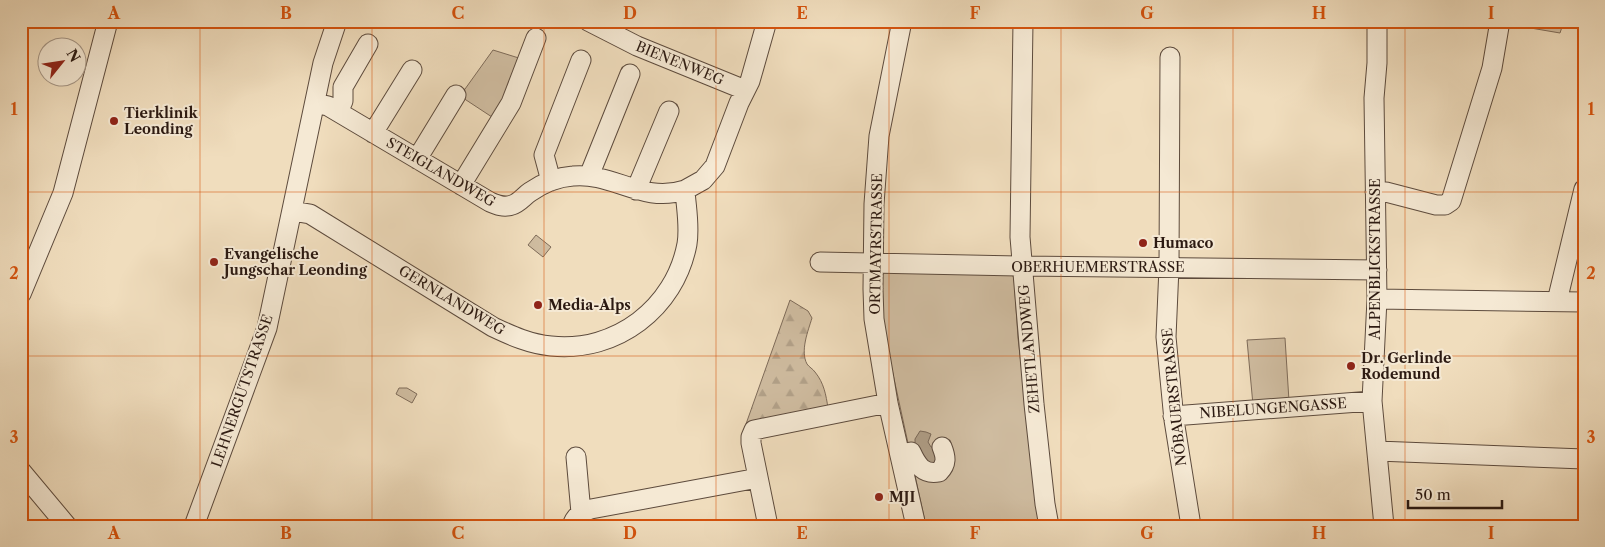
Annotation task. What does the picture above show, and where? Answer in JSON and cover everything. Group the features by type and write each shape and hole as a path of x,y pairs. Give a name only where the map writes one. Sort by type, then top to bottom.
{"street":[{"path":"21,294 56,213 65,186 108,21"},
{"name":"LEHNERGUTSTRASSE","path":"194,526 267,328 323,62 337,21"},
{"name":"BIENENWEG","path":"588,21 637,46 745,90"},
{"path":"685,190 703,180 715,166 750,81 767,21"},
{"name":"ORTMAYRSTRASSE","path":"902,21 880,136 874,204 874,318 888,402 916,526"},
{"name":"ZEHETLANDWEG","path":"1023,21 1020,237 1034,404 1049,526"},
{"name":"ALPENBLICKSTRASSE","path":"1377,21 1377,63 1374,98 1378,298 1372,401 1384,526"},
{"path":"1375,192 1386,192 1436,205 1448,204 1451,201 1492,68 1500,21"},
{"path":"461,185 511,103 536,38"},
{"path":"338,112 343,101 343,87 368,44"},
{"name":"NÖBAUERSTRASSE","path":"1170,57 1169,267 1166,336 1174,416 1192,526"},
{"path":"551,181 544,155 581,60"},
{"path":"373,133 412,70"},
{"path":"589,176 630,74"},
{"path":"417,159 456,94"},
{"name":"STEIGLANDWEG","path":"315,103 328,106 490,202 505,207 516,203 551,181 571,176 589,176 652,194 668,194 685,190"},
{"path":"636,190 668,111"},
{"path":"1558,302 1584,189"},
{"name":"GERNLANDWEG","path":"292,211 310,214 505,333 540,345 568,347 590,344 625,332 652,312 662,299 674,279 686,245 688,235 685,190"},
{"name":"OBERHUEMERSTRASSE","path":"820,262 1377,270"},
{"path":"1378,298 1584,302"},
{"name":"NIBELUNGENGASSE","path":"1174,416 1372,401"},
{"path":"768,526 751,443 754,430 888,402"},
{"path":"900,454 911,452 918,465 924,471 931,474 939,472 945,464 942,447"},
{"path":"1377,451 1584,460"},
{"path":"576,457 576,519"},
{"path":"21,471 67,526"},
{"path":"576,519 591,510 758,478"}],"green space":[{"path":"1508,21 1564,21 1560,33 1507,24"},
{"path":"493,50 522,59 495,119 460,96"},
{"path":"536,235 551,247 543,257 528,245"},
{"path":"887,271 1007,272 1014,277 1018,338 1040,526 926,526 886,342 881,282 882,276"},
{"path":"790,300 808,311 812,318 805,341 805,359 821,380 828,408 748,426 746,424"},
{"path":"1285,338 1289,401 1253,405 1247,340"},
{"path":"399,388 407,388 417,394 412,403 396,394"}],"shaded area":[{"path":"920,431 931,434 928,442 931,447 936,448 940,455 932,468 915,448 915,439"}],"place":[{"name":"Tierklinik Leonding","path":"114,121"},
{"name":"Humaco","path":"1143,243"},
{"name":"Evangelische Jungschar Leonding","path":"214,262"},
{"name":"Media-Alps","path":"538,305"},
{"name":"Dr. Gerlinde Rodemund","path":"1351,366"},
{"name":"MJI","path":"879,497"}]}
